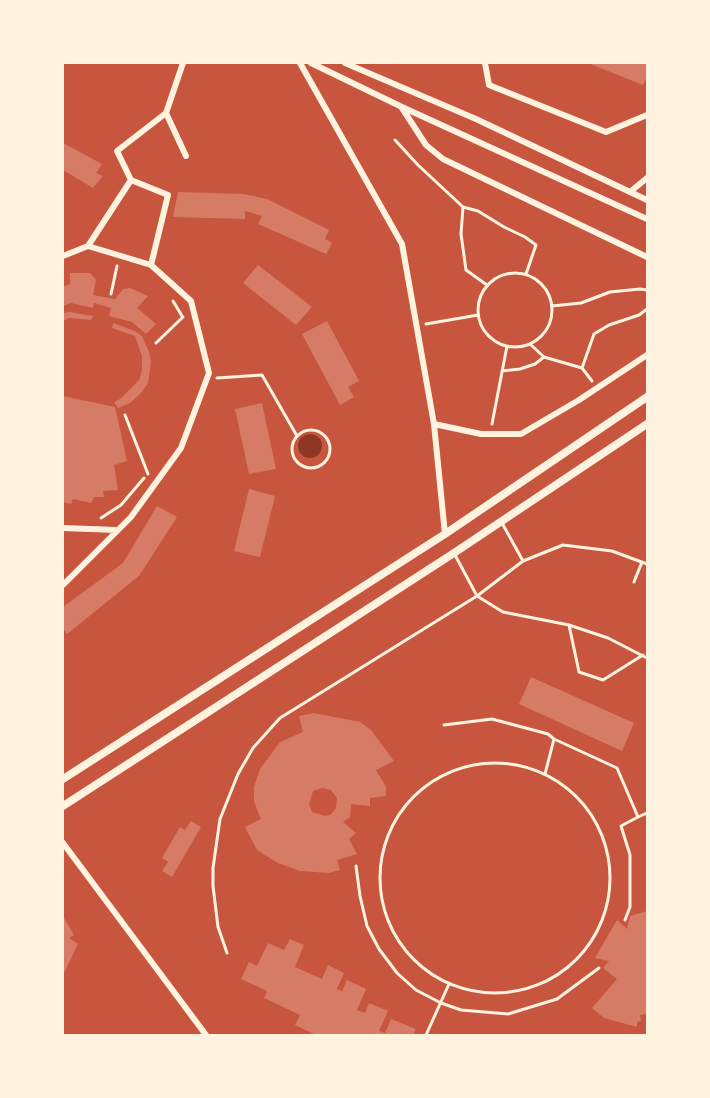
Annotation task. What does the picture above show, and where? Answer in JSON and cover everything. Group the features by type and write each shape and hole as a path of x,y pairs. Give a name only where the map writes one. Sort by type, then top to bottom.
{"street":[{"path":"151,265 168,195 131,180 117,151 166,113 183,63"},
{"path":"300,63 402,244 434,424 445,534"},
{"path":"311,63 647,219"},
{"path":"345,63 477,119 647,200"},
{"path":"485,63 489,85 606,132 647,115"},
{"path":"402,107 426,145 443,159 647,257"},
{"path":"166,113 186,156"},
{"path":"630,192 647,178"},
{"path":"63,256 88,246 131,180"},
{"path":"63,585 131,517 181,448 209,373 191,301 151,265 88,246"},
{"path":"434,424 481,434 521,434 579,400 647,355"},
{"path":"63,779 445,534 647,397"},
{"path":"63,806 454,553 647,424"},
{"path":"63,528 117,530"},
{"path":"63,843 206,1035"}],"lane":[{"path":"501,521 523,561"},
{"path":"227,953 218,927 213,886 213,868 220,819 238,774 253,748 280,718 477,596 523,561 563,545 612,551 647,564"},
{"path":"454,553 477,596 503,612 569,625 608,638 645,656"},
{"path":"634,582 642,562"},
{"path":"569,625 579,672 603,680 645,656"}],"path":[{"path":"395,140 463,207 478,212 536,245 526,274"},
{"path":"463,207 461,234 466,270 487,285"},
{"path":"111,262 126,267"},
{"path":"111,294 117,264"},
{"path":"504,274 526,274 544,286 549,296 552,306 549,324 544,332 530,344 515,347 498,344 484,332 478,315 481,294 495,278 504,274"},
{"path":"552,306 581,303 610,292 647,290"},
{"path":"173,300 186,326"},
{"path":"530,344 544,357 582,368 594,334 609,325 639,315 647,309"},
{"path":"417,327 478,315"},
{"path":"156,343 183,317"},
{"path":"490,434 507,346"},
{"path":"502,371 535,364 544,357"},
{"path":"216,378 262,375 297,436"},
{"path":"125,415 147,474"},
{"path":"314,430 325,436 330,447 323,464 311,468 299,464 292,447 297,436 302,432 314,430"},
{"path":"99,519 121,505 147,474 155,471"},
{"path":"444,725 492,719 548,734 554,739 617,768 638,817"},
{"path":"545,774 554,739"},
{"path":"476,764 513,764 545,774 579,799 601,830 610,868 602,919 587,954 564,971 530,989 492,994 449,984 422,968 397,940 382,905 376,879 386,843 411,799 440,776 476,764"},
{"path":"626,920 630,907 630,855 621,826 647,813"},
{"path":"356,866 360,896 368,926 379,949 397,973 416,990 441,1003 461,1010 508,1014 558,999 598,968"},
{"path":"426,1035 449,984"}],"shaded area":[{"path":"310,434 318,438 322,446 318,454 310,458 302,454 298,446 302,438"}],"building":[{"path":"588,63 647,63 647,76 643,85"},
{"path":"63,143 102,164 96,173 103,176 93,188 63,170"},
{"path":"178,192 244,194 267,199 329,230 325,239 332,243 326,254 258,224 262,216 245,211 245,219 173,217"},
{"path":"258,265 312,307 296,325 243,283"},
{"path":"70,273 90,273 96,280 93,295 115,299 123,289 130,288 148,296 137,308 156,324 146,334 132,322 109,316 111,308 94,303 93,308 71,303 63,306 63,287 70,284"},
{"path":"63,313 93,316 91,320 69,318 63,321"},
{"path":"327,321 359,381 348,387 354,397 340,405 302,334"},
{"path":"113,323 142,336 151,362 148,383 141,393 130,403 118,408 114,402 139,380 142,356 135,336 112,328"},
{"path":"63,396 115,407 127,461 114,465 118,490 103,491 104,497 94,497 91,503 73,499 71,504 63,502"},
{"path":"262,403 276,469 249,474 235,409"},
{"path":"249,489 275,496 260,557 234,551"},
{"path":"157,506 177,517 139,576 67,634 63,628 63,607 123,563"},
{"path":"531,677 634,723 622,751 519,704"},
{"path":"314,713 360,722 371,730 394,761 376,770 386,787 386,796 370,798 370,806 351,804 350,817 343,822 356,833 349,839 357,854 337,860 340,870 329,873 300,871 278,863 257,850 245,827 261,819 254,802 254,787 260,769 280,742 303,732 299,716","holes":["322,788 331,790 337,798 336,808 330,815 325,816 312,812 309,804 313,791"]},
{"path":"191,821 201,827 172,877 162,871 168,862 162,858 180,827 185,830"},
{"path":"647,911 647,1014 640,1015 641,1021 637,1022 637,1027 604,1018 592,1008 617,979 603,968 609,961 595,958 617,920 627,929 630,916"},
{"path":"63,916 74,935 69,938 78,944 63,975"},
{"path":"290,939 304,945 295,967 322,979 328,965 344,973 337,989 342,991 347,980 366,989 357,1010 365,1013 369,1003 388,1011 379,1031 385,1033 391,1019 416,1029 413,1035 316,1035 295,1025 300,1015 264,998 267,991 241,979 249,962 257,966 268,943 284,950"}]}
